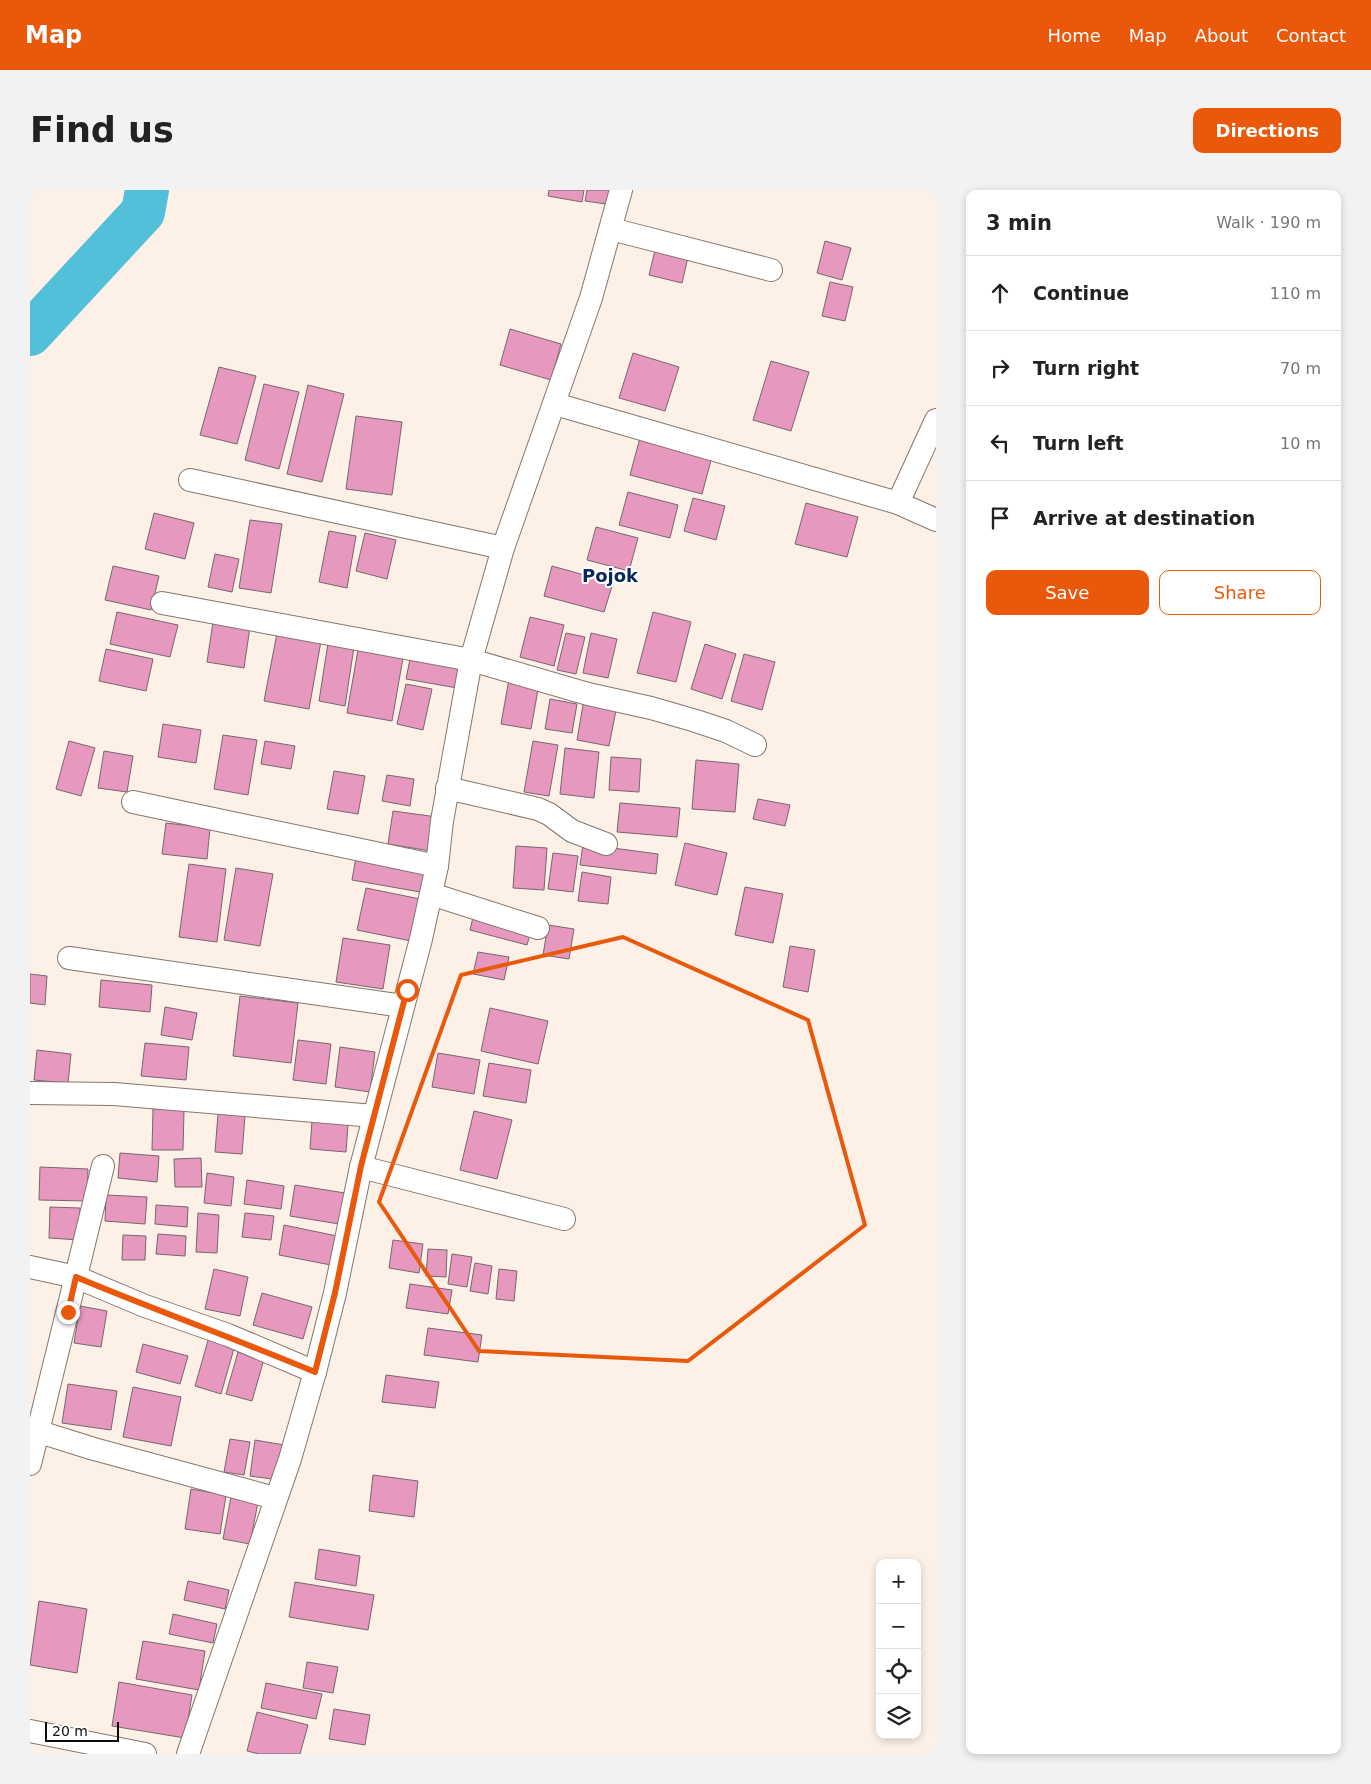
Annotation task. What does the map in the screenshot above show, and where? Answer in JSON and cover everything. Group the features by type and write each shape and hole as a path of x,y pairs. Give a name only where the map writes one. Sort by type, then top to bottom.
{"street":[{"path":"188,1754 290,1459 315,1372 335,1293 361,1166 421,939 431,894 437,866 447,788 471,660 503,548 591,298 621,190"},
{"path":"611,229 771,270"},
{"path":"555,404 898,503 936,520"},
{"path":"898,503 936,420"},
{"path":"190,480 503,548"},
{"path":"162,603 471,660 588,694 651,708 696,721 726,731 756,745"},
{"path":"447,788 538,809 549,814 572,831 606,844"},
{"path":"133,802 437,866"},
{"path":"431,894 538,928"},
{"path":"69,958 403,1006"},
{"path":"30,1092 114,1094 374,1116"},
{"path":"30,1464 34,1430 76,1277 103,1166"},
{"path":"361,1166 564,1219"},
{"path":"30,1267 76,1277 315,1372"},
{"path":"34,1430 94,1449 275,1498"},
{"path":"30,1731 145,1754"}],"highlighted area":[{"path":"623,937 808,1020 865,1225 688,1361 479,1351 379,1202 461,975"}],"building":[{"path":"549,190 584,190 582,202 548,196"},
{"path":"587,190 609,190 606,204 585,201"},
{"path":"825,241 851,248 842,280 817,273"},
{"path":"656,246 689,253 682,283 649,275"},
{"path":"830,282 853,287 845,321 822,316"},
{"path":"510,329 561,344 551,380 500,365"},
{"path":"633,353 679,367 665,411 619,398"},
{"path":"771,361 809,372 791,431 753,420"},
{"path":"219,367 256,376 237,444 200,435"},
{"path":"264,384 299,392 279,469 245,460"},
{"path":"308,385 344,394 322,482 287,474"},
{"path":"356,416 402,422 392,495 346,489"},
{"path":"641,434 713,453 702,494 630,475"},
{"path":"628,492 678,505 670,538 619,525"},
{"path":"693,498 725,506 716,540 684,531"},
{"path":"806,503 858,517 847,557 795,544"},
{"path":"154,513 194,523 185,559 145,549"},
{"path":"250,520 282,524 271,593 239,588"},
{"path":"596,527 638,538 629,571 587,560"},
{"path":"329,531 356,536 347,588 319,582"},
{"path":"365,533 396,540 387,579 356,571"},
{"path":"215,554 239,559 232,592 208,587"},
{"path":"113,566 159,576 151,610 105,600"},
{"path":"552,566 613,583 604,612 544,596"},
{"path":"117,612 178,625 170,657 110,644"},
{"path":"653,612 691,622 676,682 637,673"},
{"path":"530,617 564,625 554,666 520,657"},
{"path":"213,622 250,627 244,668 207,662"},
{"path":"277,633 321,641 309,709 264,701"},
{"path":"566,633 585,637 576,674 557,670"},
{"path":"591,633 617,639 608,678 583,673"},
{"path":"328,643 354,647 345,706 319,701"},
{"path":"359,644 404,652 392,721 347,713"},
{"path":"705,644 736,654 722,699 691,689"},
{"path":"106,649 153,659 146,691 99,681"},
{"path":"411,654 462,664 457,688 406,679"},
{"path":"744,654 775,662 762,710 731,701"},
{"path":"509,679 539,684 531,729 501,724"},
{"path":"406,684 432,689 423,730 397,724"},
{"path":"550,699 577,704 572,733 545,729"},
{"path":"584,699 617,705 609,746 577,740"},
{"path":"163,724 201,730 196,763 158,757"},
{"path":"223,735 257,740 248,795 214,789"},
{"path":"69,741 95,748 81,796 56,789"},
{"path":"265,741 295,746 291,769 261,764"},
{"path":"533,741 558,745 549,796 524,792"},
{"path":"565,748 599,752 594,798 560,794"},
{"path":"104,751 133,756 127,792 98,788"},
{"path":"611,757 641,759 639,792 609,790"},
{"path":"696,760 739,764 735,812 692,809"},
{"path":"334,771 365,776 358,814 327,809"},
{"path":"387,775 414,779 410,806 382,801"},
{"path":"758,799 790,805 785,826 753,819"},
{"path":"620,803 680,808 677,837 617,832"},
{"path":"393,811 437,817 431,851 388,844"},
{"path":"166,823 210,828 207,859 162,854"},
{"path":"685,843 727,853 717,895 675,885"},
{"path":"583,844 658,854 656,874 580,865"},
{"path":"516,846 547,848 544,890 513,888"},
{"path":"553,853 578,856 573,892 548,889"},
{"path":"356,857 430,870 426,893 352,880"},
{"path":"189,864 226,869 217,942 179,937"},
{"path":"236,868 273,874 260,946 224,940"},
{"path":"582,872 611,877 608,904 578,901"},
{"path":"745,887 783,894 773,943 735,935"},
{"path":"366,888 420,899 411,941 357,930"},
{"path":"474,913 532,928 527,945 470,930"},
{"path":"548,925 574,929 569,959 543,955"},
{"path":"343,938 390,945 383,989 336,982"},
{"path":"790,946 815,950 808,992 783,987"},
{"path":"478,952 509,957 504,980 473,974"},
{"path":"30,974 47,976 45,1005 30,1003"},
{"path":"101,980 152,985 150,1012 99,1007"},
{"path":"240,996 298,1003 291,1063 233,1056"},
{"path":"165,1007 197,1013 192,1040 161,1035"},
{"path":"490,1008 548,1021 538,1064 481,1051"},
{"path":"298,1040 331,1044 326,1084 293,1080"},
{"path":"145,1043 189,1047 186,1080 141,1076"},
{"path":"340,1047 375,1052 370,1092 335,1087"},
{"path":"37,1050 71,1054 68,1083 34,1080"},
{"path":"438,1053 480,1060 474,1094 432,1087"},
{"path":"489,1063 531,1070 526,1103 483,1096"},
{"path":"153,1109 184,1110 183,1150 152,1150"},
{"path":"474,1111 512,1120 497,1179 460,1170"},
{"path":"218,1114 245,1116 242,1154 215,1152"},
{"path":"312,1121 348,1124 346,1152 310,1149"},
{"path":"120,1153 159,1156 157,1182 118,1178"},
{"path":"201,1158 202,1187 175,1187 174,1159"},
{"path":"40,1167 88,1169 87,1201 39,1200"},
{"path":"207,1173 234,1177 231,1206 204,1203"},
{"path":"247,1180 284,1186 281,1209 244,1204"},
{"path":"295,1185 345,1193 339,1224 290,1216"},
{"path":"106,1195 147,1197 145,1224 105,1221"},
{"path":"156,1205 188,1207 187,1227 155,1224"},
{"path":"50,1207 80,1208 79,1240 49,1238"},
{"path":"198,1213 219,1215 217,1253 196,1252"},
{"path":"245,1213 274,1216 271,1240 242,1237"},
{"path":"284,1225 337,1236 331,1265 279,1255"},
{"path":"158,1234 186,1236 185,1256 156,1254"},
{"path":"123,1235 146,1236 145,1260 122,1260"},
{"path":"393,1240 423,1244 419,1273 389,1268"},
{"path":"428,1249 447,1250 446,1277 426,1276"},
{"path":"452,1254 472,1257 467,1287 448,1284"},
{"path":"475,1263 492,1266 488,1294 470,1291"},
{"path":"214,1269 248,1277 240,1316 205,1309"},
{"path":"499,1269 517,1271 514,1301 496,1299"},
{"path":"410,1284 452,1290 448,1314 406,1308"},
{"path":"262,1293 312,1307 303,1339 253,1325"},
{"path":"80,1306 107,1311 101,1347 74,1343"},
{"path":"428,1328 482,1335 478,1362 424,1355"},
{"path":"209,1337 235,1345 221,1394 195,1386"},
{"path":"143,1344 188,1356 180,1384 136,1372"},
{"path":"238,1352 264,1359 252,1401 226,1394"},
{"path":"386,1375 439,1382 435,1408 382,1402"},
{"path":"68,1384 117,1391 111,1430 62,1423"},
{"path":"133,1387 181,1397 171,1446 123,1437"},
{"path":"230,1439 250,1442 244,1475 224,1472"},
{"path":"255,1440 284,1445 279,1480 250,1476"},
{"path":"373,1475 418,1481 414,1517 369,1511"},
{"path":"191,1489 226,1495 220,1534 185,1529"},
{"path":"231,1497 258,1502 250,1544 223,1539"},
{"path":"319,1549 360,1556 356,1586 315,1579"},
{"path":"188,1581 229,1590 225,1609 184,1600"},
{"path":"295,1582 374,1595 368,1630 289,1617"},
{"path":"39,1601 87,1609 77,1673 30,1665"},
{"path":"173,1614 217,1624 213,1643 169,1634"},
{"path":"143,1641 205,1651 199,1690 136,1679"},
{"path":"307,1662 338,1667 333,1693 303,1688"},
{"path":"119,1682 192,1695 185,1738 112,1726"},
{"path":"266,1683 322,1694 316,1719 261,1708"},
{"path":"334,1709 370,1715 365,1745 329,1739"},
{"path":"257,1712 308,1725 300,1754 259,1754 247,1751"}],"waterway":[{"path":"30,334 143,212 147,190"}],"district":[{"name":"Pojok","path":"610,576"}],"route":[{"path":"68,1312 76,1277 315,1372 335,1293 361,1166 407,990"}]}
